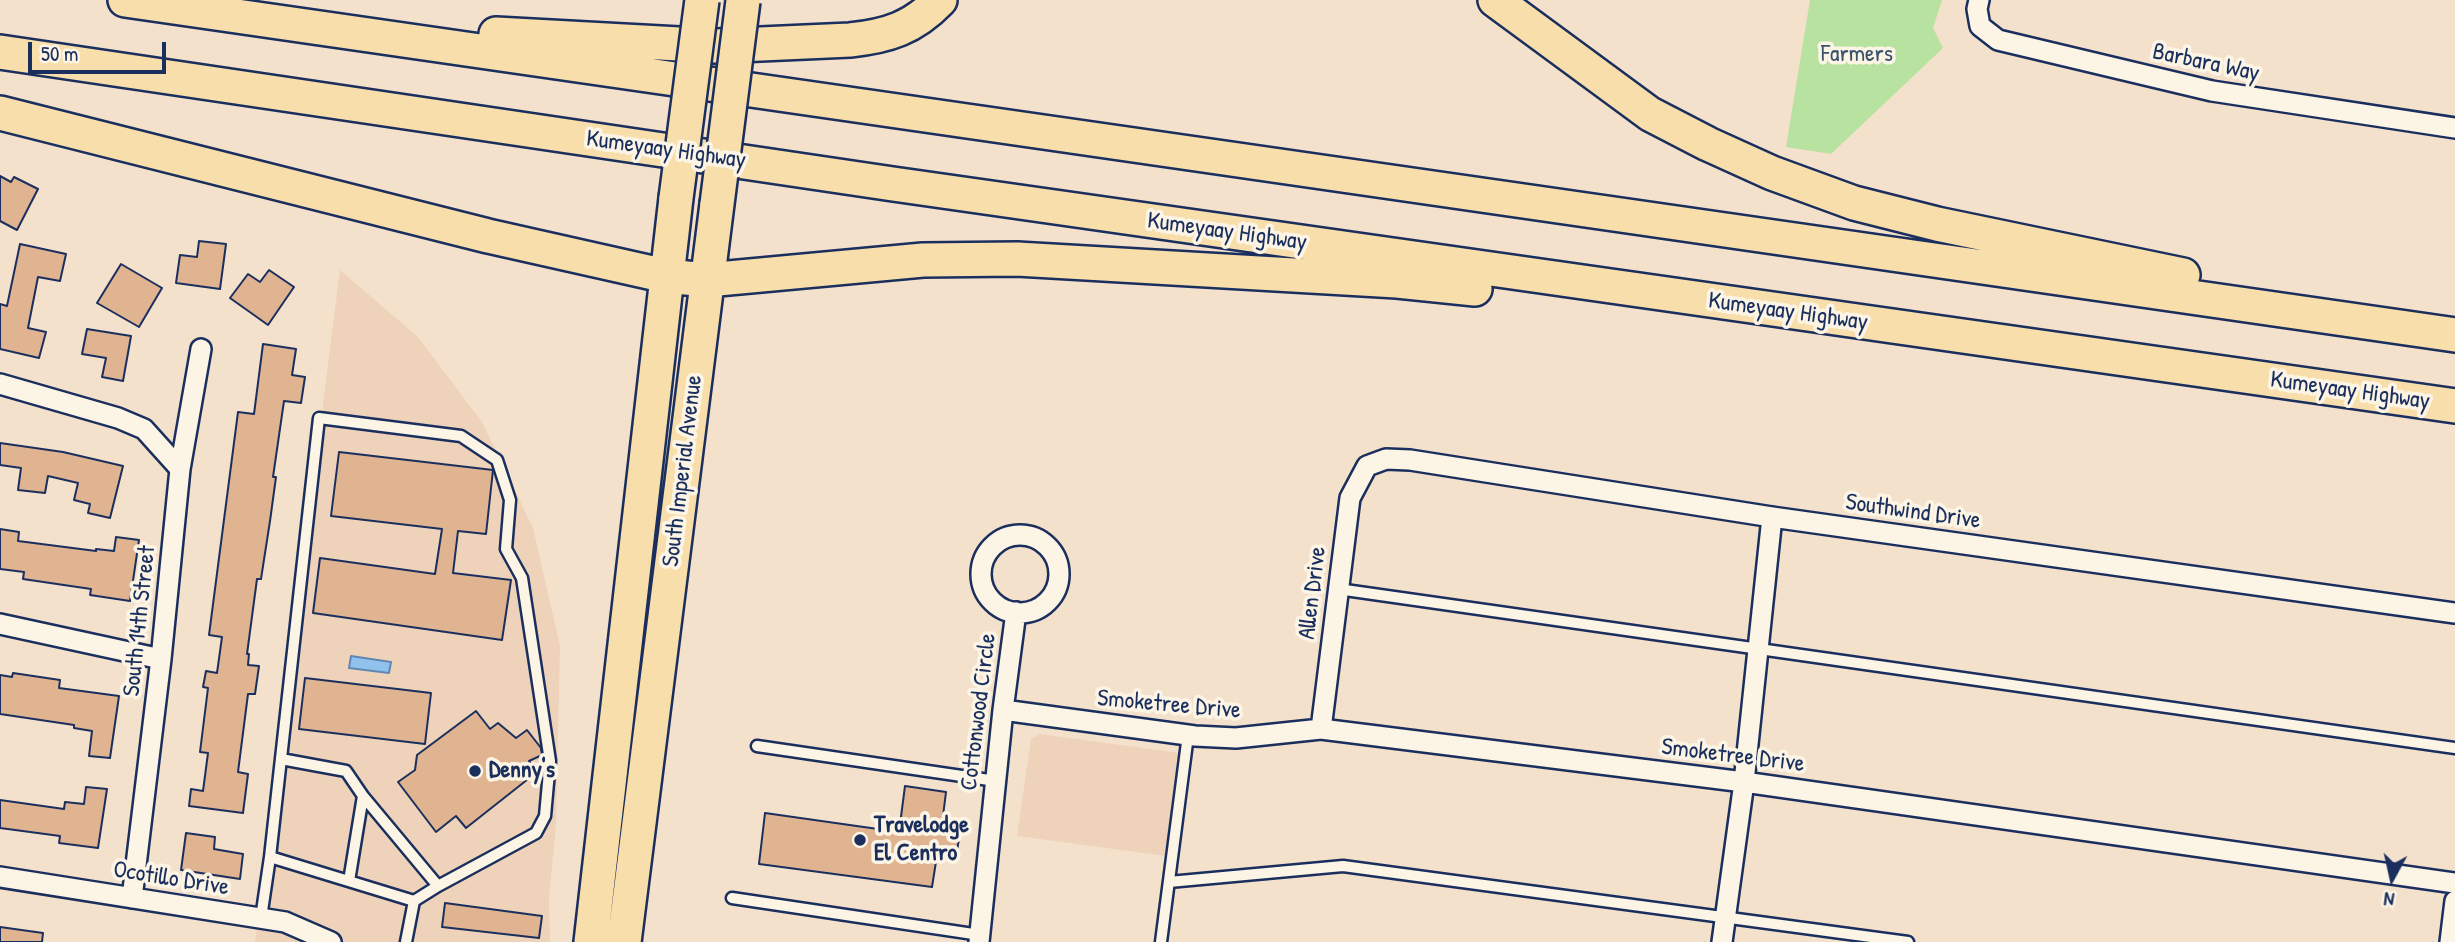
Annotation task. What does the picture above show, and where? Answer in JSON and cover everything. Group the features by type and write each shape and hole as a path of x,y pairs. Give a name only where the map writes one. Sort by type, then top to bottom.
{"highway":[{"path":"125,0 2455,335"},
{"name":"South Imperial Avenue","path":"591,942 666,276 702,0"},
{"name":"South Imperial Avenue","path":"624,942 743,0"},
{"path":"373,36 432,28 600,41 716,46 811,43 869,38 891,33 921,19 940,0"},
{"path":"1495,0 1650,114 1772,173 1854,203 1937,224 2185,276 2264,289 2322,316"},
{"name":"Kumeyaay Highway","path":"0,52 893,184 2455,406"},
{"path":"0,113 488,236 666,276 707,280 923,260 1060,260 1397,281 1749,321 1826,318"}],"street":[{"name":"Barbara Way","path":"1979,0 1977,9 1980,26 1998,40 2213,92 2455,128"},
{"name":"South 14th Street","path":"132,898 161,659 180,469 201,349"},
{"path":"0,384 118,418 144,429 180,469"},
{"name":"Southwind Drive","path":"1367,466 1386,459 1410,460 1772,517 2455,613"},
{"name":"Allen Drive","path":"1321,729 1350,498 1367,466"},
{"path":"1722,942 1744,782 1772,517"},
{"name":"Cottonwood Circle","path":"1013,535 1027,535 1051,549 1057,560 1058,586 1046,603 1034,610 1016,612 1004,609 992,601 985,590 981,571 984,558 991,547 1013,535"},
{"name":"Cottonwood Circle","path":"980,939 1003,710 1016,612"},
{"path":"0,624 161,659"},
{"name":"Smoketree Drive","path":"1003,710 1188,735 1236,738 1321,729 1744,782 2455,883"},
{"name":"Ocotillo Drive","path":"0,877 285,922 331,942"},
{"path":"2450,942 2455,901"}],"lane":[{"path":"261,918 319,418 461,436 497,460 510,500 506,549 522,578 550,761 545,816 536,833 414,901 406,942"},
{"path":"1339,589 2455,748"},
{"path":"1161,942 1188,735"},
{"path":"757,746 996,781"},
{"path":"281,759 346,771 363,796 438,886"},
{"path":"349,881 363,796"},
{"path":"270,857 414,901"},
{"path":"1169,882 1343,866 1908,942"},
{"path":"733,898 980,939"}],"shaded area":[{"path":"340,270 418,337 482,422 533,528 560,646 556,826 549,897 550,942 255,942"},
{"path":"1040,734 1187,754 1173,857 1017,836 1031,739"}],"green space":[{"name":"Farmers","path":"1810,0 1942,0 1933,28 1943,48 1831,154 1786,147"}],"water":[{"path":"351,656 391,662 389,673 349,668"}],"building":[{"path":"0,176 11,182 14,177 38,189 17,230 0,221"},
{"path":"199,241 226,244 220,289 176,283 180,255 197,257"},
{"path":"20,244 66,254 60,281 38,277 28,328 46,332 39,358 0,349 0,304 7,306"},
{"path":"121,264 162,288 139,327 97,303"},
{"path":"269,270 294,287 268,325 230,298 248,274 260,282"},
{"path":"87,329 131,336 123,381 102,377 106,358 82,354"},
{"path":"263,344 296,349 292,375 305,377 301,403 284,401 273,477 276,477 270,521 261,579 257,579 247,654 248,665 259,666 255,694 248,694 238,772 248,774 243,813 189,806 191,789 203,791 208,753 200,752 208,688 203,687 206,671 217,673 222,637 209,635 238,412 254,414"},
{"path":"0,443 63,452 123,466 110,518 88,513 90,504 74,500 78,483 48,476 45,493 18,490 21,468 0,465"},
{"path":"339,452 493,470 486,534 458,531 453,573 511,580 502,640 313,613 320,558 435,574 442,529 331,516"},
{"path":"0,529 19,532 18,541 96,551 114,551 116,537 139,540 130,601 90,595 91,589 23,579 24,572 0,569"},
{"path":"13,673 60,680 59,688 119,696 110,758 89,756 92,731 74,728 74,725 0,714 0,675 12,677"},
{"path":"305,678 431,693 425,744 299,729"},
{"name":"Denny's","path":"476,711 490,729 498,723 516,738 527,730 541,748 542,755 529,761 537,772 466,828 456,816 436,832 398,782 415,770 417,755"},
{"name":"Travelodge El Centro","path":"905,786 946,792 942,824 961,826 957,851 938,849 932,887 759,864 765,813 899,832"},
{"path":"86,787 107,789 98,848 59,843 60,836 0,828 0,800 64,809 65,802 84,804"},
{"path":"186,833 215,837 214,849 243,854 240,879 181,870"},
{"path":"445,903 542,916 539,938 442,927"},
{"path":"0,927 43,933 42,942 0,942"}],"place":[{"name":"Denny's","path":"475,771"},
{"name":"Travelodge El Centro","path":"860,840"}]}
